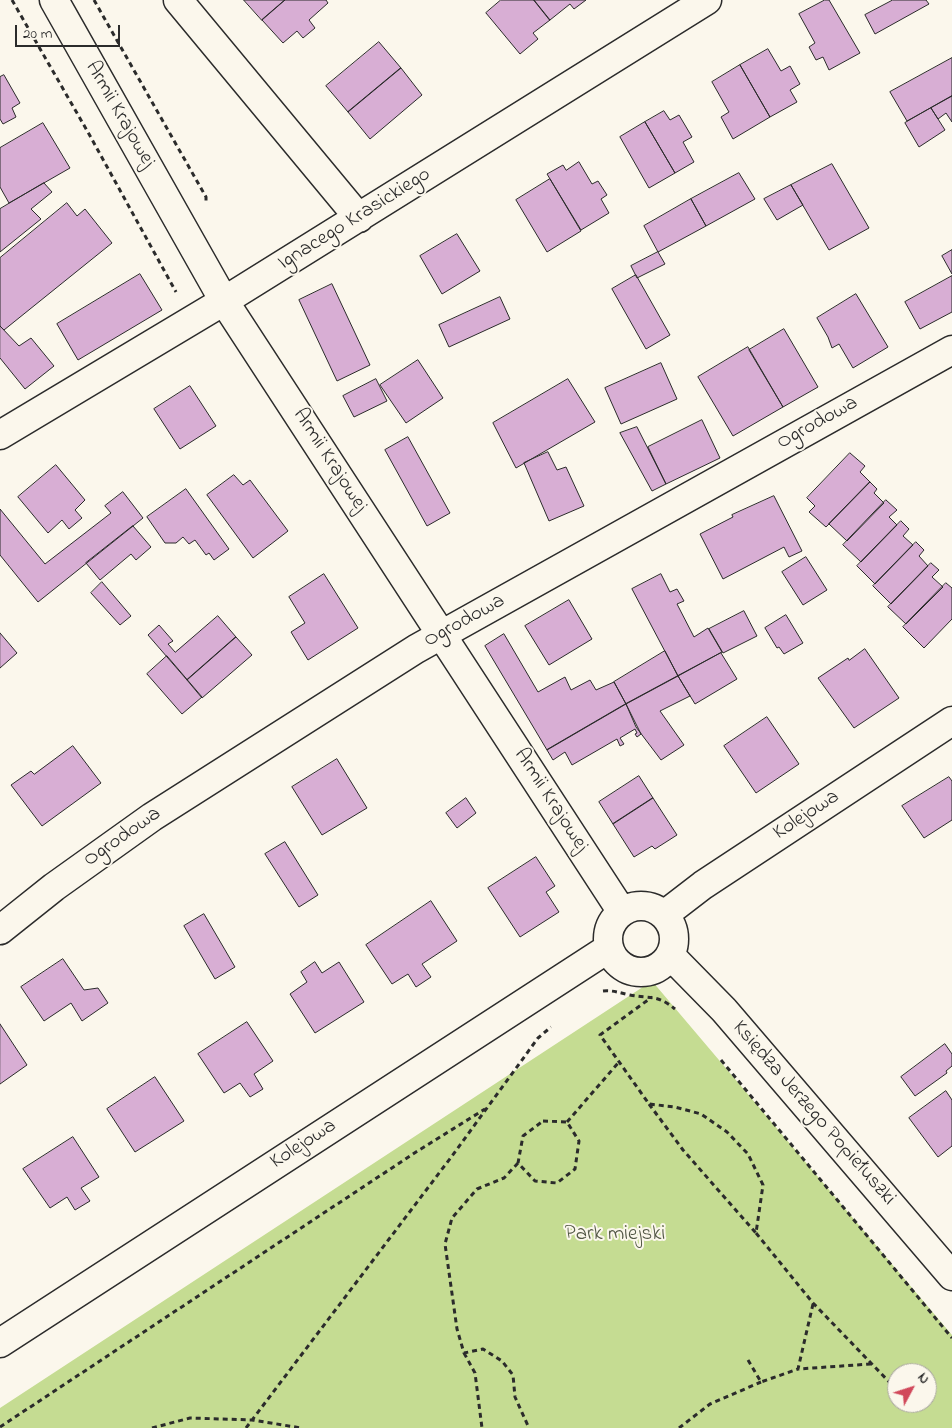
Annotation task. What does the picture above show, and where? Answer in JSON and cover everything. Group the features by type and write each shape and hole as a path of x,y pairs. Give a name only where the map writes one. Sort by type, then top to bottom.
{"street":[{"name":"Armii Krajowej","path":"54,0 224,301 443,634 622,912"},
{"path":"178,0 359,218"},
{"name":"Ignacego Krasickiego","path":"0,435 359,218 697,3"},
{"name":"Ogrodowa","path":"0,930 54,887 152,817 416,649 952,350"},
{"name":"Kolejowa","path":"664,915 702,885 952,721"},
{"path":"644,906 664,915 674,934 674,945 664,964 654,970 643,973 621,966 609,948 609,932 612,924 622,912 632,907 644,906"},
{"name":"Kolejowa","path":"0,1343 609,948"},
{"name":"Księdza Jerzego Popiełuszki","path":"670,955 724,1010 952,1276"}],"path":[{"path":"12,0 89,134 177,295"},
{"path":"94,0 206,197 206,205"},
{"path":"596,992 612,990 632,995 653,996 667,1003 678,1012"},
{"path":"653,996 600,1035 683,1150 756,1233 813,1303 887,1380"},
{"path":"246,1428 538,1038 553,1025"},
{"path":"718,1056 952,1338"},
{"path":"567,1122 619,1062"},
{"path":"649,1104 675,1107 701,1114 727,1132 748,1154 763,1185 756,1233"},
{"path":"0,1427 407,1158 487,1108"},
{"path":"482,1428 475,1373 464,1353 457,1329 449,1280 445,1244 452,1218 477,1189 504,1178 518,1163 523,1136 542,1121 567,1122"},
{"path":"518,1163 536,1180 557,1183 575,1169 579,1141 567,1122"},
{"path":"798,1369 813,1303"},
{"path":"464,1353 483,1349 502,1361 513,1375 515,1397 529,1428"},
{"path":"748,1360 762,1382"},
{"path":"679,1428 710,1404 798,1369 871,1364"},
{"path":"152,1428 190,1418 253,1420 301,1428"}],"green space":[{"name":"Park miejski","path":"652,981 952,1335 952,1428 0,1428 0,1408"}],"building":[{"path":"244,0 285,0 262,20"},
{"path":"285,0 326,0 328,3 309,20 315,28 303,38 297,31 283,43 262,20"},
{"path":"501,0 534,0 550,20 533,33 538,39 520,54 486,13"},
{"path":"534,0 586,0 574,9 570,4 550,20"},
{"path":"825,0 829,0 860,53 829,70 823,57 816,60 809,47 815,43 799,14"},
{"path":"893,0 926,0 929,4 875,34 865,15"},
{"path":"379,42 401,68 348,112 326,86"},
{"path":"768,49 781,71 790,66 800,84 790,90 797,102 770,117 740,65"},
{"path":"952,58 952,96 907,121 890,92"},
{"path":"740,65 770,117 733,139 721,117 729,112 712,82"},
{"path":"401,68 422,95 370,139 348,112"},
{"path":"4,75 20,103 12,108 16,117 3,124 0,119 0,77"},
{"path":"952,96 952,122 946,113 938,119 931,108"},
{"path":"931,108 945,130 919,147 905,123"},
{"path":"664,111 670,120 679,115 692,137 683,142 694,162 675,173 645,122"},
{"path":"645,122 675,173 649,188 620,137"},
{"path":"43,123 70,168 9,203 0,187 0,148"},
{"path":"579,162 592,184 598,181 607,195 601,199 609,213 581,230 547,174 563,165 566,170"},
{"path":"832,164 869,228 829,250 791,185"},
{"path":"739,173 755,199 706,226 691,199"},
{"path":"550,179 581,231 547,252 516,200"},
{"path":"44,183 52,192 31,209 41,219 0,252 0,209"},
{"path":"791,185 803,205 777,220 764,199"},
{"path":"691,199 706,226 658,252 644,226"},
{"path":"67,203 77,216 85,209 112,243 4,330 0,326 0,258"},
{"path":"457,234 480,271 442,294 420,256"},
{"path":"952,250 952,274 942,256"},
{"path":"658,252 665,264 637,278 631,266"},
{"path":"140,274 162,310 78,360 57,324"},
{"path":"636,275 670,335 646,349 612,289"},
{"path":"952,276 952,312 920,329 905,302"},
{"path":"332,284 370,365 337,381 299,300"},
{"path":"856,294 888,347 853,368 839,344 832,348 817,318"},
{"path":"500,297 510,319 449,347 439,325"},
{"path":"0,326 19,346 31,338 54,366 25,389 0,358"},
{"path":"784,329 818,387 783,407 749,350"},
{"path":"748,347 783,407 733,436 698,377"},
{"path":"418,360 443,398 406,423 380,385"},
{"path":"661,363 677,399 621,424 605,388"},
{"path":"376,379 387,401 354,417 343,396"},
{"path":"568,379 595,422 516,468 493,423"},
{"path":"190,386 216,426 180,449 154,409"},
{"path":"702,420 720,458 666,484 648,447"},
{"path":"637,427 666,484 652,491 620,433"},
{"path":"408,437 450,513 427,526 385,450"},
{"path":"548,452 557,470 566,467 584,506 549,521 524,463"},
{"path":"850,453 865,466 860,472 870,482 826,527 809,512 815,506 807,498"},
{"path":"56,465 85,500 75,510 82,518 69,529 62,520 48,533 18,497"},
{"path":"234,475 243,485 250,480 288,531 253,558 207,495"},
{"path":"870,482 877,489 874,493 884,503 847,541 829,524"},
{"path":"186,489 229,549 214,560 209,553 206,555 195,540 189,544 183,537 176,543 165,543 147,517"},
{"path":"123,492 143,518 38,602 0,555 0,509 45,564 111,513 105,506"},
{"path":"774,496 802,551 789,557 784,547 723,579 700,534 733,517 732,515"},
{"path":"886,500 897,510 889,517 897,525 861,562 843,545"},
{"path":"901,521 909,529 903,536 913,545 875,584 857,566"},
{"path":"133,526 151,547 136,560 131,554 100,580 86,563"},
{"path":"916,542 924,550 919,556 928,566 891,604 873,586"},
{"path":"806,557 827,590 803,605 782,572"},
{"path":"931,563 939,570 932,577 943,587 906,624 888,607"},
{"path":"324,574 358,628 308,660 291,632 305,623 289,597"},
{"path":"661,574 670,592 677,589 684,601 677,604 694,637 708,628 722,652 678,676 632,589"},
{"path":"102,582 131,616 120,625 91,593"},
{"path":"946,583 952,588 952,619 924,648 903,627"},
{"path":"569,600 592,639 549,665 525,626"},
{"path":"744,611 757,636 723,653 709,629"},
{"path":"786,615 803,643 784,654 779,647 777,648 765,628"},
{"path":"218,616 236,637 187,680 148,635 159,625 173,641 168,644 175,652"},
{"path":"0,633 17,653 0,668"},
{"path":"504,634 538,692 565,677 571,690 590,680 596,690 614,682 626,704 547,750 485,646"},
{"path":"236,637 252,655 202,698 187,680"},
{"path":"865,649 899,698 854,728 818,678"},
{"path":"665,651 678,676 626,704 614,682"},
{"path":"721,653 737,679 695,704 678,676"},
{"path":"167,656 202,697 182,714 147,674"},
{"path":"678,676 690,696 660,711 684,745 661,760 636,727 626,704"},
{"path":"626,704 641,734 637,737 635,729 620,738 624,744 620,746 617,739 572,765 565,752 553,760 547,750"},
{"path":"767,717 799,764 756,793 724,746"},
{"path":"73,746 101,783 42,826 11,785 31,771 34,774"},
{"path":"337,759 367,808 322,835 292,787"},
{"path":"639,776 653,798 613,824 599,802"},
{"path":"949,777 952,781 952,820 924,838 902,806"},
{"path":"466,798 476,813 457,828 446,813"},
{"path":"653,798 677,835 655,849 652,846 634,857 613,824"},
{"path":"285,842 318,895 299,907 265,854"},
{"path":"536,857 555,886 546,892 559,912 520,937 488,888"},
{"path":"431,901 457,941 422,964 431,977 416,987 408,974 392,984 366,945"},
{"path":"204,914 235,967 215,979 184,926"},
{"path":"63,959 84,990 98,988 108,1003 82,1021 71,1003 44,1021 21,987"},
{"path":"315,962 322,973 339,962 364,1002 315,1033 290,994 307,982 301,972"},
{"path":"247,1022 273,1061 254,1074 263,1089 250,1097 240,1083 224,1093 198,1054"},
{"path":"0,1024 27,1065 0,1084"},
{"path":"945,1044 952,1054 952,1066 946,1071 947,1073 915,1096 901,1077"},
{"path":"155,1077 184,1121 135,1152 107,1109"},
{"path":"946,1091 952,1100 952,1146 938,1157 909,1118"},
{"path":"73,1137 99,1177 81,1188 90,1201 75,1210 67,1197 50,1208 23,1169"}]}
